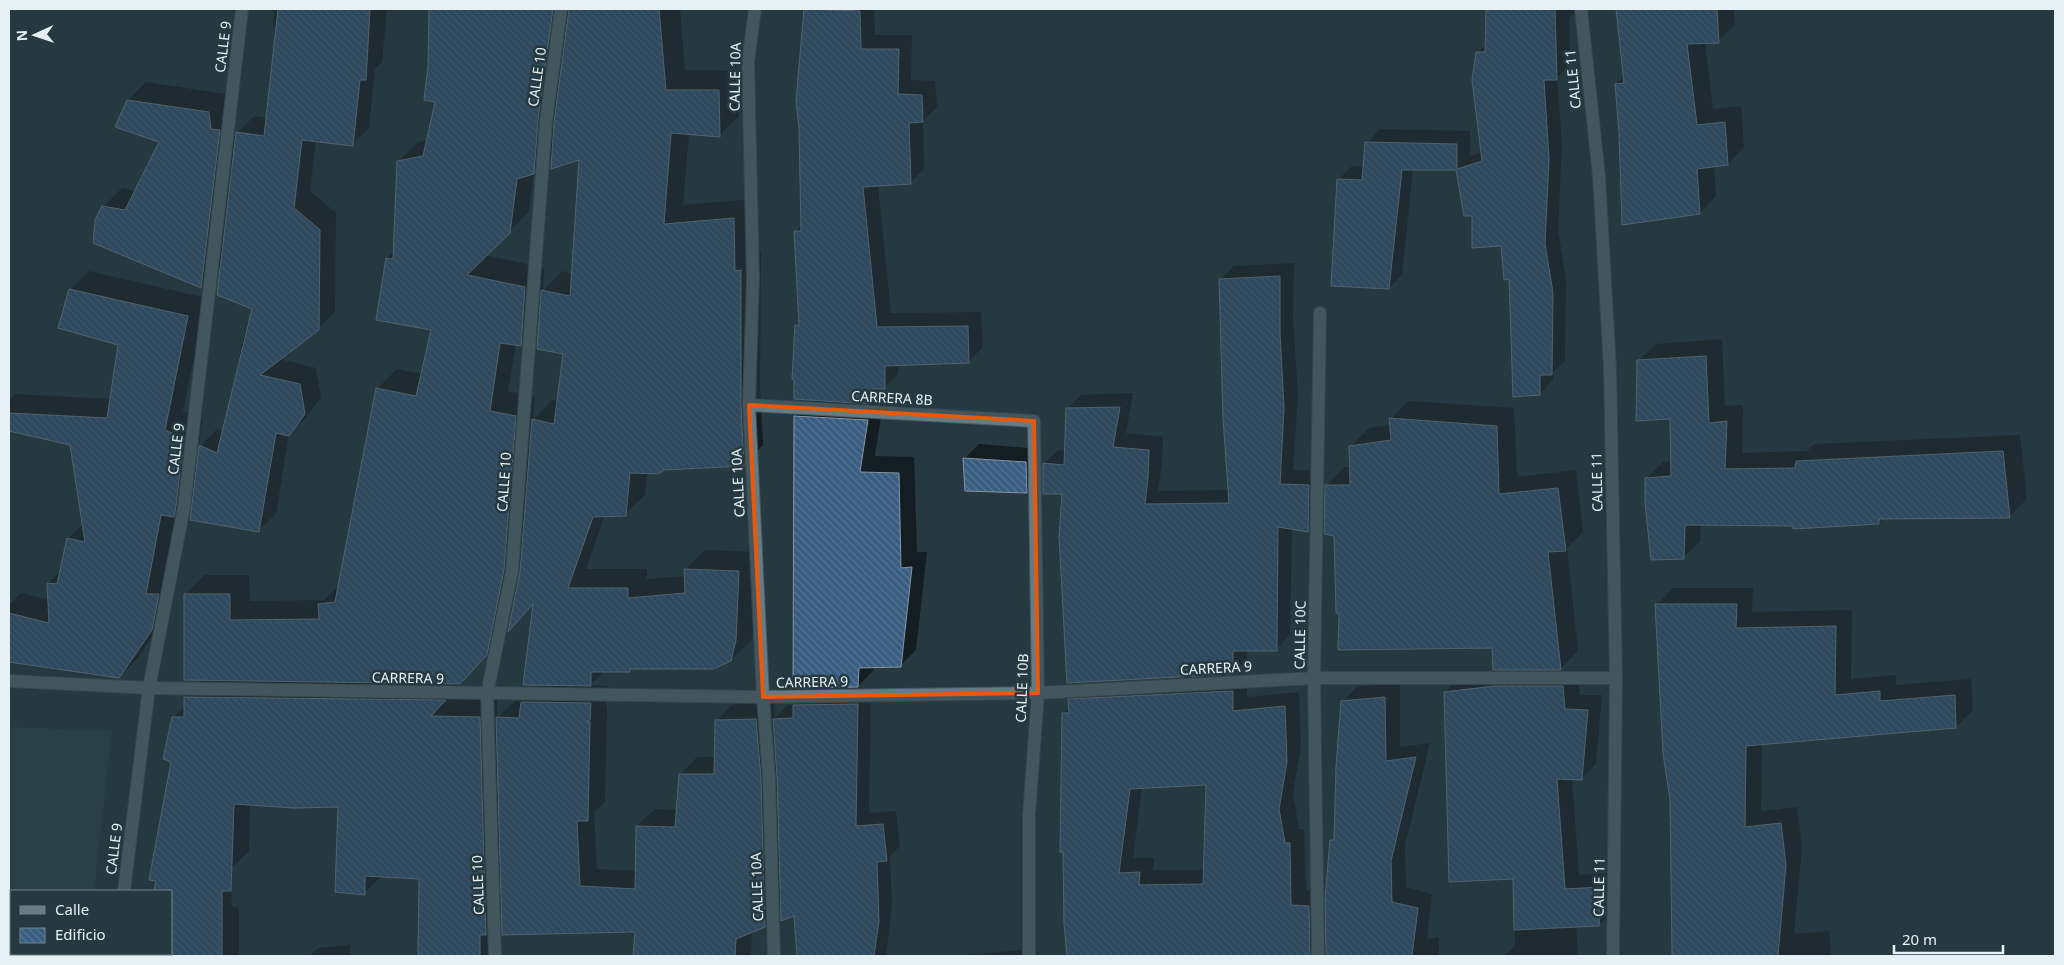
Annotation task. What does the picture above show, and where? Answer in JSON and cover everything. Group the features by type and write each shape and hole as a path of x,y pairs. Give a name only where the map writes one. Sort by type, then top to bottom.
{"street":[{"name":"CALLE 9","path":"124,890 149,688 184,507 242,9"},
{"name":"CALLE 10","path":"494,956 487,694 512,571 546,121 561,9"},
{"name":"CALLE 10A","path":"755,9 748,62 753,279 749,405 763,697 769,778 774,956"},
{"name":"CALLE 11","path":"1581,9 1599,176 1608,350 1616,678 1613,956"},
{"name":"CALLE 10C","path":"1318,956 1314,678 1320,313"},
{"name":"CARRERA 8B","path":"749,405 1034,421"},
{"name":"CALLE 10B","path":"1028,956 1029,815 1038,693 1034,421"},
{"name":"CARRERA 9","path":"9,681 149,688 763,697 1038,693 1314,678 1616,678"}],"highlighted area":[{"path":"749,405 1034,421 1038,693 763,697"}],"shaded area":[{"path":"9,727 112,731 94,890 10,890 10,955 86,955 9,956"}],"building":[{"path":"278,9 370,9 366,80 360,80 353,146 302,140 294,208 320,230 319,330 260,375 300,384 305,414 289,436 276,433 259,532 190,520 199,445 217,453 252,309 217,295 236,132 264,136"},
{"path":"429,9 553,9 538,120 534,174 517,179 510,233 467,275 525,287 521,346 500,343 490,411 516,416 504,570 487,655 460,684 184,680 184,594 230,594 230,620 319,619 318,604 335,602 376,388 416,396 431,330 376,320 386,258 393,259 397,161 423,156 435,102 424,100 428,66"},
{"path":"569,9 659,9 666,90 719,90 720,137 671,133 664,224 734,218 735,271 741,270 741,405 744,466 664,470 658,474 630,473 626,516 593,517 568,588 628,588 628,598 685,593 684,569 739,571 736,640 731,661 713,669 630,669 630,672 591,672 591,686 523,685 533,604 508,632 520,572 532,419 554,424 563,354 537,349 541,290 570,296 579,160 551,169 554,122"},
{"path":"804,9 860,11 861,49 899,49 898,94 922,95 923,122 909,123 911,184 863,187 877,327 968,326 969,363 885,366 885,389 872,389 870,404 794,399 794,380 792,379 795,325 799,326 794,231 801,231 799,128 796,101"},
{"path":"1486,9 1555,9 1557,80 1544,80 1549,159 1545,244 1553,293 1552,375 1540,375 1540,395 1513,397 1509,279 1504,280 1501,246 1472,248 1472,216 1464,216 1456,170 1402,170 1389,289 1331,286 1337,179 1362,180 1365,142 1457,144 1457,169 1482,161 1472,80 1476,52 1485,52"},
{"path":"1616,9 1717,9 1719,43 1687,44 1697,125 1725,122 1728,165 1697,169 1700,214 1622,225 1619,133 1615,84 1624,83"},
{"path":"127,100 209,112 211,129 220,130 201,288 93,243 95,220 102,206 125,210 159,142 115,127"},
{"path":"1280,276 1280,333 1284,408 1280,484 1309,485 1308,532 1278,527 1277,651 1233,651 1233,674 1067,683 1059,536 1062,494 1043,494 1043,463 1064,465 1066,408 1120,407 1113,447 1149,450 1145,504 1229,503 1223,418 1219,279"},
{"path":"69,289 188,316 165,430 184,438 174,517 161,515 146,594 159,594 152,630 119,678 9,662 9,613 49,623 47,583 57,584 67,538 85,542 70,445 9,431 9,413 107,418 118,345 58,328"},
{"path":"1706,356 1709,423 1727,421 1725,469 1795,468 1796,461 2003,451 2010,518 1879,519 1879,524 1793,529 1793,526 1685,525 1684,559 1651,560 1645,503 1645,478 1671,476 1670,419 1636,421 1637,360"},
{"path":"794,416 868,420 860,472 899,473 901,568 912,567 901,667 859,668 858,687 793,688"},
{"path":"1389,418 1497,426 1499,494 1558,488 1566,551 1548,552 1561,670 1493,670 1492,648 1338,650 1339,614 1336,613 1334,536 1324,534 1325,485 1350,485 1349,446 1391,440"},
{"path":"963,458 1026,462 1027,493 965,491"},
{"path":"1655,604 1737,604 1736,628 1836,626 1835,695 1880,691 1880,701 1955,695 1956,728 1746,746 1745,827 1781,823 1786,865 1778,956 1672,956 1670,800 1663,753"},
{"path":"1494,686 1563,686 1565,709 1588,710 1582,780 1557,779 1565,889 1601,887 1599,926 1514,930 1513,879 1449,882 1444,692"},
{"path":"1233,691 1233,711 1285,706 1287,762 1279,809 1285,843 1290,843 1291,905 1309,906 1310,956 1067,956 1064,924 1063,852 1060,852 1062,713 1069,713 1068,699","holes":["1206,785 1203,884 1139,885 1140,872 1119,873 1130,789"]},
{"path":"184,697 446,700 431,716 480,717 486,935 480,935 480,956 418,956 419,879 365,876 365,895 335,892 338,807 294,808 234,804 231,891 222,891 222,956 171,956 172,890 154,890 156,881 149,880 171,762 163,759 172,717 184,717"},
{"path":"1385,697 1386,761 1416,757 1391,861 1392,902 1418,908 1412,956 1326,956 1325,899 1330,840 1334,840 1336,767 1341,701"},
{"path":"521,702 591,703 590,720 586,722 590,722 588,821 577,821 580,886 635,889 636,826 675,827 679,774 714,774 715,720 756,719 761,778 765,927 736,939 735,956 633,956 635,932 502,935 496,717 519,718"},
{"path":"858,704 856,826 883,824 887,861 877,862 879,921 874,956 797,956 794,916 781,921 777,778 773,719 793,718 793,705"}]}
